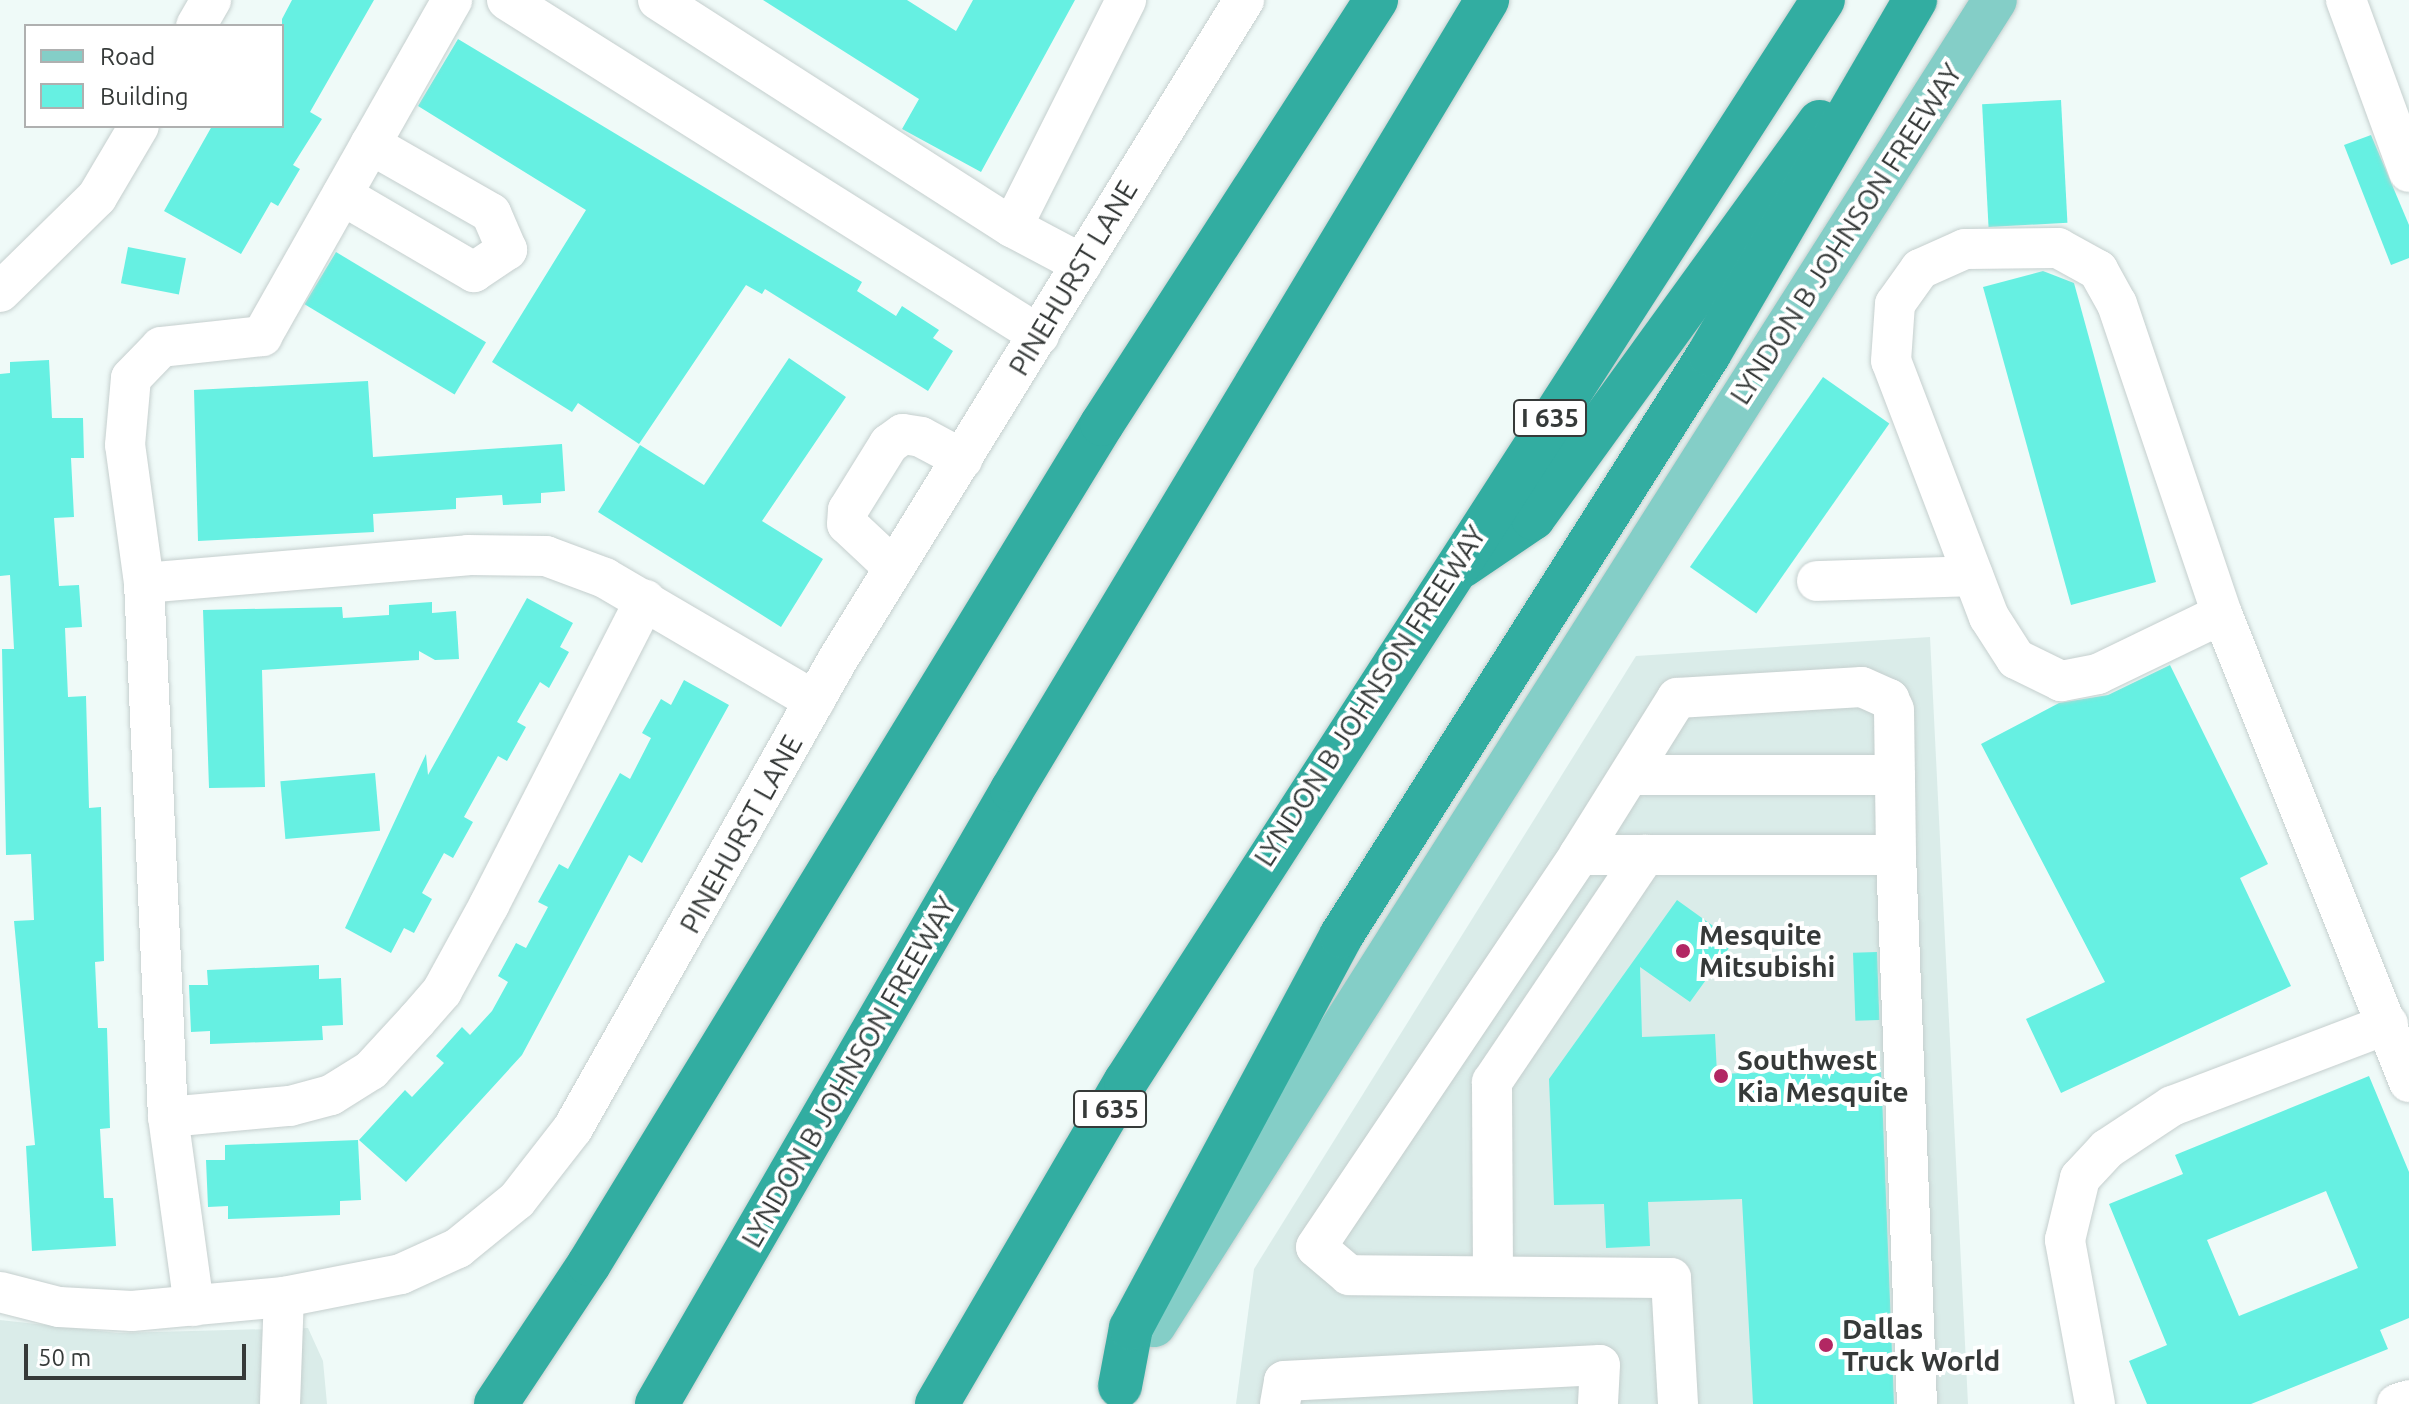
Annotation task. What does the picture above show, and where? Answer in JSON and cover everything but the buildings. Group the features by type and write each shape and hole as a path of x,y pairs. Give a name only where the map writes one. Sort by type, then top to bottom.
{"highway":[{"path":"496,1404 597,1251 1102,424 1376,0"},
{"name":"LYNDON B JOHNSON FREEWAY","path":"657,1404 1012,790 1487,0"},
{"name":"LYNDON B JOHNSON FREEWAY","path":"937,1404 1126,1081 1447,576 1823,0"},
{"path":"1447,576 1533,518 1903,0"},
{"path":"1115,1395 1131,1328 1216,1162 1341,936 1803,200 1915,0"}],"main road":[{"name":"LYNDON B JOHNSON FREEWAY","path":"1115,1395 1245,1175 1995,0"}],"street":[{"path":"197,24 211,0"},
{"path":"194,1306 169,1130 144,583 125,445 131,378 161,347 262,336 452,0"},
{"path":"507,0 1039,335"},
{"path":"658,0 1012,227 1082,264"},
{"path":"1012,227 1126,0"},
{"name":"PINEHURST LANE","path":"0,1292 59,1307 194,1306 284,1297 401,1274 458,1248 517,1200 573,1128 634,1027 815,701 894,568 1244,0"},
{"path":"2346,0 2409,172"},
{"path":"0,292 97,197 138,128"},
{"path":"342,195 474,272 507,250 491,213 370,144"},
{"path":"2222,614 2098,674 2061,681 2016,659 1973,576 1891,361 1895,304 1920,269 1965,249 2058,248 2098,270 2117,304 2222,614 2409,1082"},
{"path":"894,568 847,524 848,510 889,444 903,434 921,437 962,459"},
{"path":"144,583 468,555 546,556 645,600 815,701"},
{"path":"1817,581 1973,576"},
{"path":"169,1130 331,1095 371,1070 408,1030 442,991 645,600"},
{"path":"1678,1404 1671,1278 1349,1275 1316,1247 1579,855 1677,698 1862,687 1889,699 1894,710 1896,855 1917,1404"},
{"path":"1630,775 1895,775"},
{"path":"1579,855 1896,855"},
{"path":"1493,1276 1492,1082 1645,855"},
{"path":"2095,1404 2065,1240 2080,1178 2107,1149 2172,1106 2388,1024"},
{"path":"280,1404 284,1297"},
{"path":"1280,1404 1284,1381 1600,1365 1598,1404"},
{"path":"2397,1404 2409,1400"}],"shaded area":[{"path":"1930,637 1968,1404 1236,1404 1254,1269 1636,656"},
{"path":"0,1320 118,1333 308,1328 323,1361 327,1404 0,1404"}],"place":[{"name":"Mesquite Mitsubishi","path":"1683,951"},
{"name":"Southwest Kia Mesquite","path":"1721,1076"},
{"name":"Dallas Truck World","path":"1826,1345"}]}
